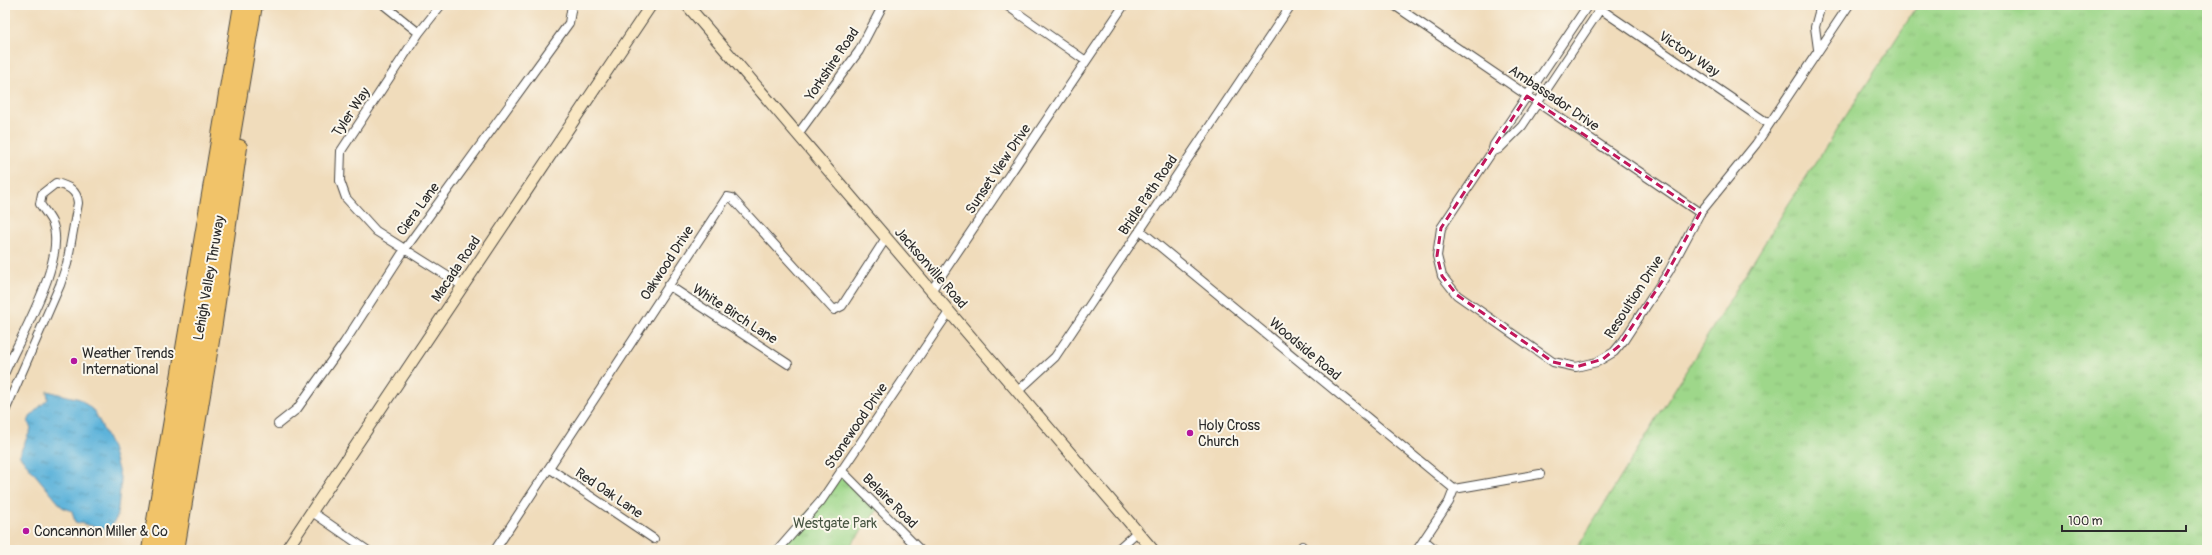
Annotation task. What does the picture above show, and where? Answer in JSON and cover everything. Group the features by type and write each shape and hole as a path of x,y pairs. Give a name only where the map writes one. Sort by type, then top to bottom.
{"highway":[{"name":"Lehigh Valley Thruway","path":"149,550 241,5"},
{"name":"Lehigh Valley Thruway","path":"163,550 256,5"},
{"path":"177,548 215,323 240,148 256,5"}],"street":[{"path":"384,5 420,33"},
{"name":"Tyler Way","path":"441,5 420,33 340,151 340,181 346,198 376,232 463,286"},
{"name":"Ciera Lane","path":"278,424 296,410 344,344 405,249 569,23 572,5"},
{"name":"Macada Road","path":"286,550 652,5"},
{"name":"Jacksonville Road","path":"687,5 1153,550"},
{"name":"Yorkshire Road","path":"798,134 859,51 883,5"},
{"path":"1006,5 1086,61"},
{"name":"Sunset View Drive","path":"931,291 1124,5"},
{"name":"Bridle Path Road","path":"1017,392 1055,357 1292,5"},
{"name":"Ambassador Drive","path":"1394,5 1700,213"},
{"name":"Resoultion Drive","path":"1588,5 1494,145 1492,152 1441,228 1437,250 1438,267 1447,284 1457,295 1557,364 1576,367 1589,365 1608,356 1619,346 1669,271 1700,213 1741,163 1769,124 1849,5"},
{"path":"1818,49 1815,27 1821,5"},
{"name":"Resoultion Drive","path":"1492,152 1499,149 1517,132 1599,6"},
{"name":"Victory Way","path":"1599,6 1769,124"},
{"path":"5,372 47,281 54,253 52,223 40,204 42,194 56,183 64,185 70,188 77,196 78,203 67,264 60,285 5,411"},
{"name":"Oakwood Drive","path":"495,550 727,197 732,198 834,310 842,306 886,238"},
{"name":"Woodside Road","path":"1140,230 1454,489"},
{"name":"White Birch Lane","path":"668,285 788,364"},
{"name":"Stonewood Drive","path":"778,550 821,501 949,312"},
{"name":"Red Oak Lane","path":"549,468 654,539"},
{"name":"Belaire Road","path":"841,470 920,550"},
{"path":"1417,550 1449,502 1454,489 1540,474"},
{"path":"312,512 367,550"},
{"path":"1117,550 1138,532"},
{"path":"1424,540 1436,550"}],"highlighted area":[{"path":"1527,96 1700,213 1663,280 1619,346 1603,359 1576,367 1553,362 1457,295 1442,276 1437,256 1441,228"}],"green space":[{"path":"1918,5 2207,5 2207,550 1576,550 1788,205"},
{"name":"Westgate Park","path":"841,470 879,508 847,550 778,550"}],"water":[{"path":"47,391 80,399 95,412 112,448 121,481 117,517 109,530 75,522 72,511 62,507 19,455 31,429 28,422 31,415 48,399"}],"place":[{"name":"Weather Trends International","path":"74,361"},
{"name":"Holy Cross Church","path":"1190,433"},
{"name":"Concannon Miller & Co","path":"26,531"}]}
